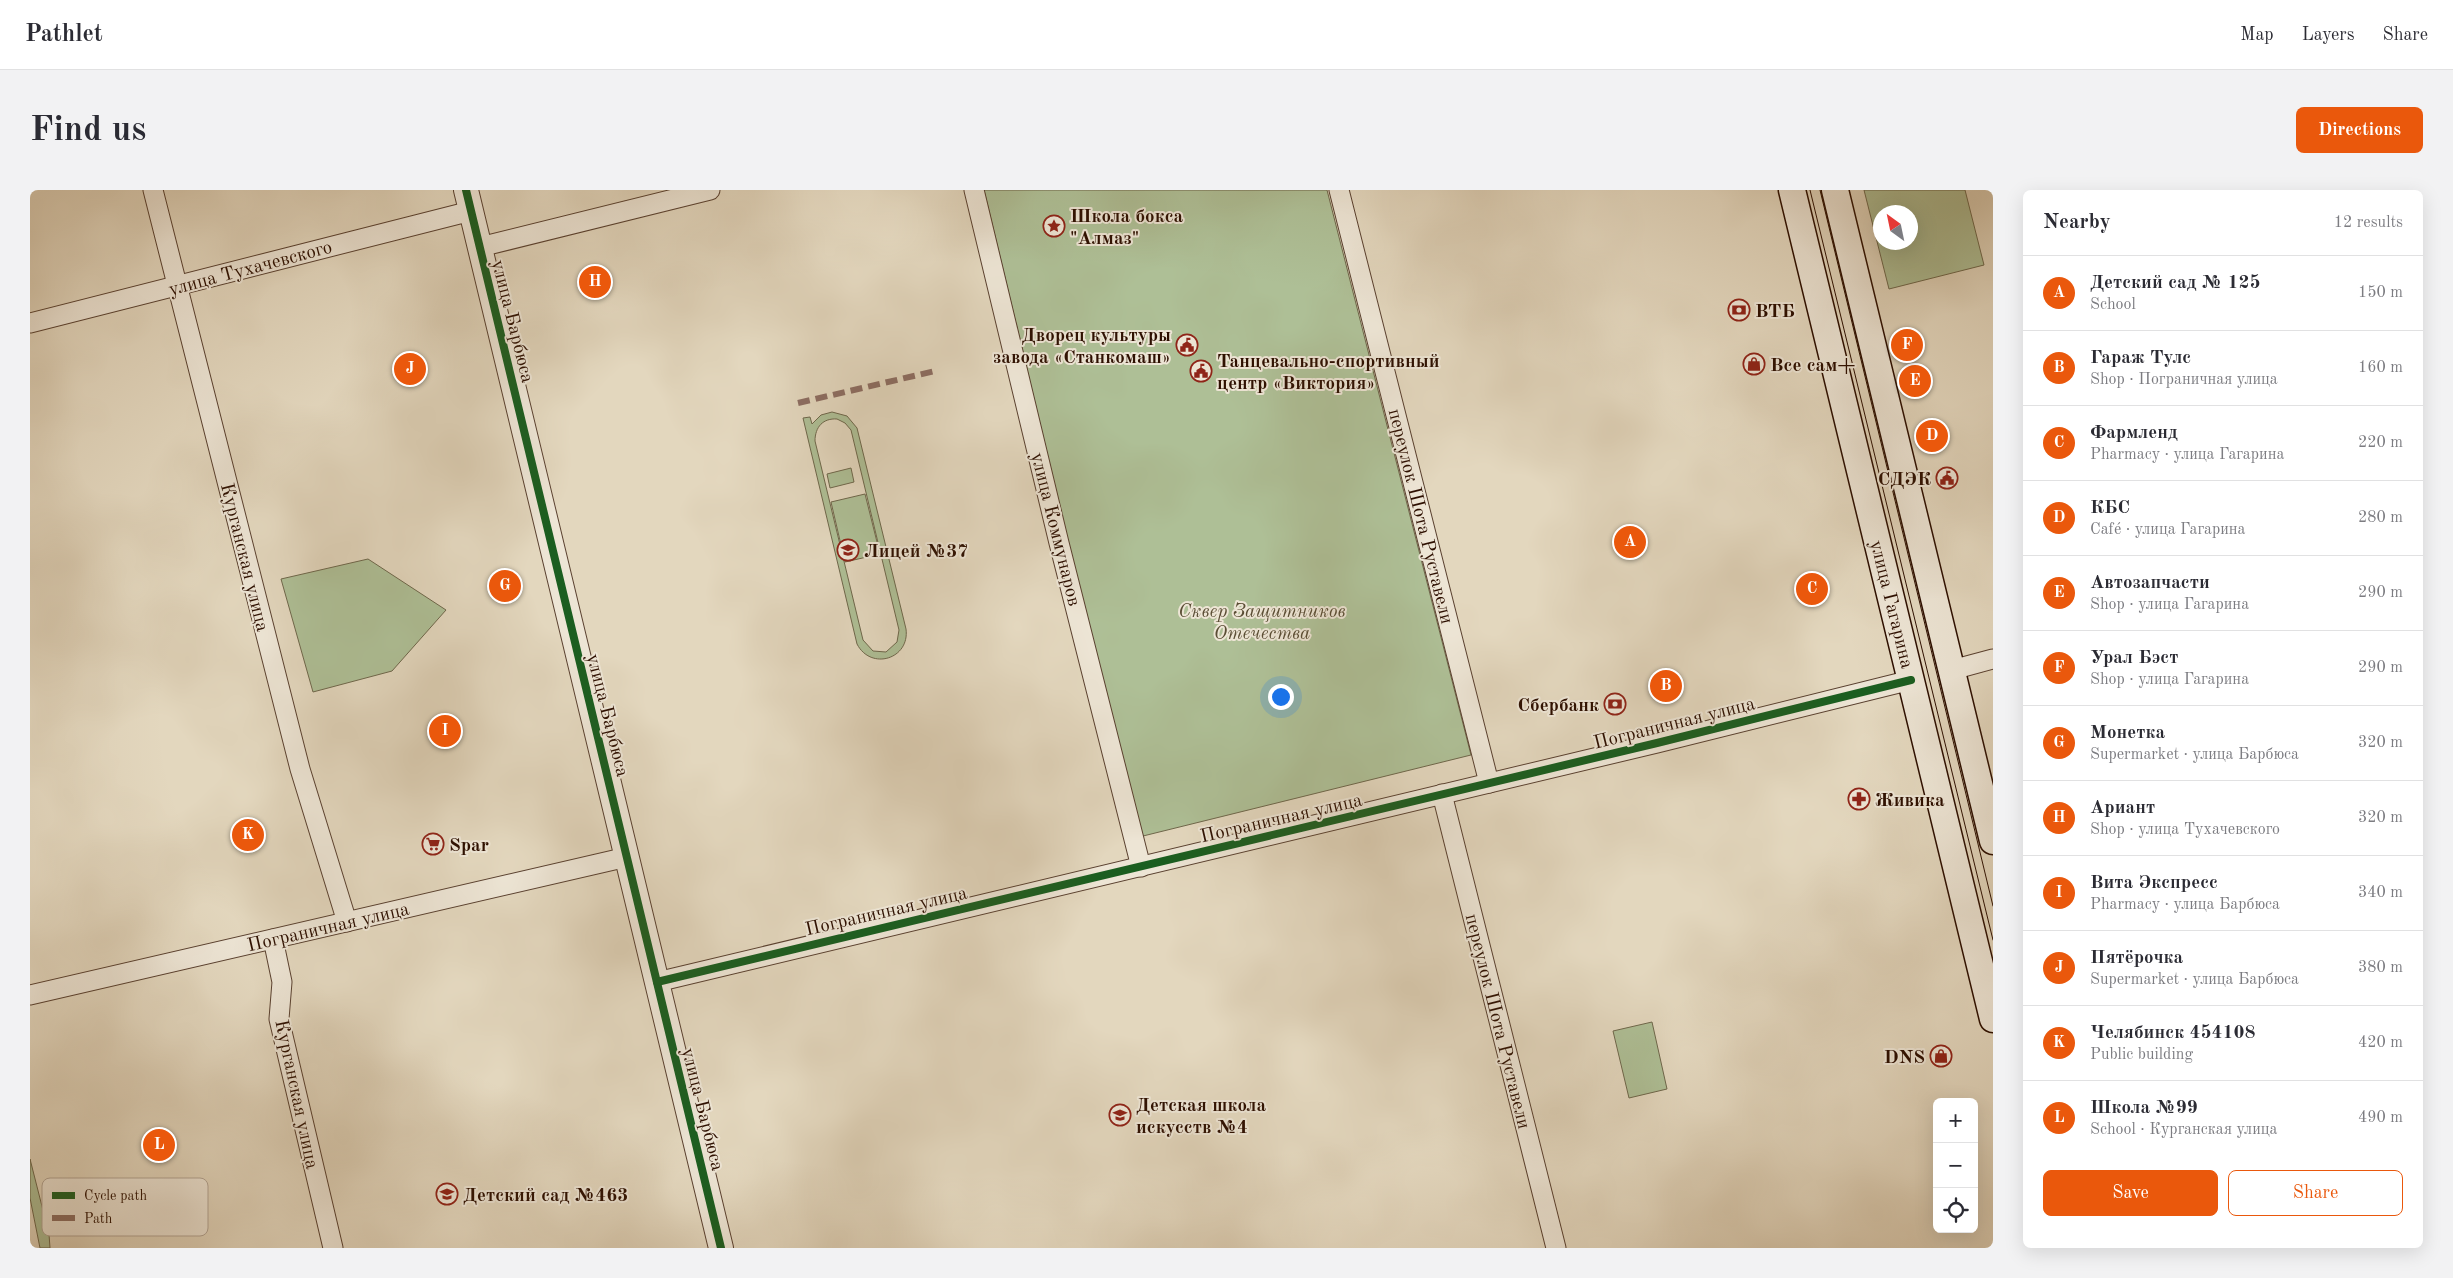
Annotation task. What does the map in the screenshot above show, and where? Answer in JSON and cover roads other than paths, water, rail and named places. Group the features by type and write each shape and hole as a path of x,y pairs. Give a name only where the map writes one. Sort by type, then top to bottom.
{"main road":[{"name":"улица Гагарина","path":"1792,190 1993,1019"},
{"path":"1835,190 1993,841"},
{"name":"Пограничная улица","path":"1911,680 1952,670"}],"street":[{"name":"Курганская улица","path":"153,190 300,770 347,922"},
{"path":"480,247 710,190"},
{"name":"улица Коммунаров","path":"974,190 1061,552 1141,867"},
{"name":"переулок Шота Руставели","path":"1339,190 1489,783"},
{"name":"улица Тухачевского","path":"30,323 177,287 281,258 468,200"},
{"name":"улица Барбюса","path":"468,200 721,1248"},
{"name":"Пограничная улица","path":"1952,670 1993,659"},
{"name":"Пограничная улица","path":"657,982 1141,867 1911,680"},
{"name":"переулок Шота Руставели","path":"1442,794 1556,1248"},
{"name":"Пограничная улица","path":"30,995 627,857"},
{"name":"Курганская улица","path":"273,939 282,982 279,1019 333,1248"}],"tram line":[{"path":"1810,190 1993,940"},
{"path":"1820,190 1993,906"}],"place":[{"name":"Школа бокса \"Алмаз\"","path":"1054,226"},
{"name":"Ариант","path":"595,282"},
{"name":"ВТБ","path":"1739,310"},
{"name":"Дворец культуры завода «Станкомаш»","path":"1187,345"},
{"name":"Урал Бэст","path":"1907,345"},
{"name":"Все сам+","path":"1754,364"},
{"name":"Пятёрочка","path":"410,369"},
{"name":"Танцевально-спортивный центр «Виктория»","path":"1201,371"},
{"name":"Автозапчасти","path":"1915,381"},
{"name":"КБС","path":"1932,436"},
{"name":"СДЭК","path":"1947,478"},
{"name":"Детский сад № 125","path":"1630,542"},
{"name":"Лицей №37","path":"848,550"},
{"name":"Монетка","path":"505,586"},
{"name":"Фармленд","path":"1812,589"},
{"name":"Гараж Тулс","path":"1666,686"},
{"name":"Сбербанк","path":"1615,704"},
{"name":"Вита Экспресс","path":"445,731"},
{"name":"Живика","path":"1859,799"},
{"name":"Челябинск 454108","path":"248,835"},
{"name":"Spar","path":"433,844"},
{"name":"DNS","path":"1941,1056"},
{"name":"Детская школа искусств №4","path":"1120,1115"},
{"name":"Школа №99","path":"159,1145"},
{"name":"Детский сад №463","path":"447,1194"}],"park label":[{"name":"Сквер Защитников Отечества","path":"1262,621"}]}
